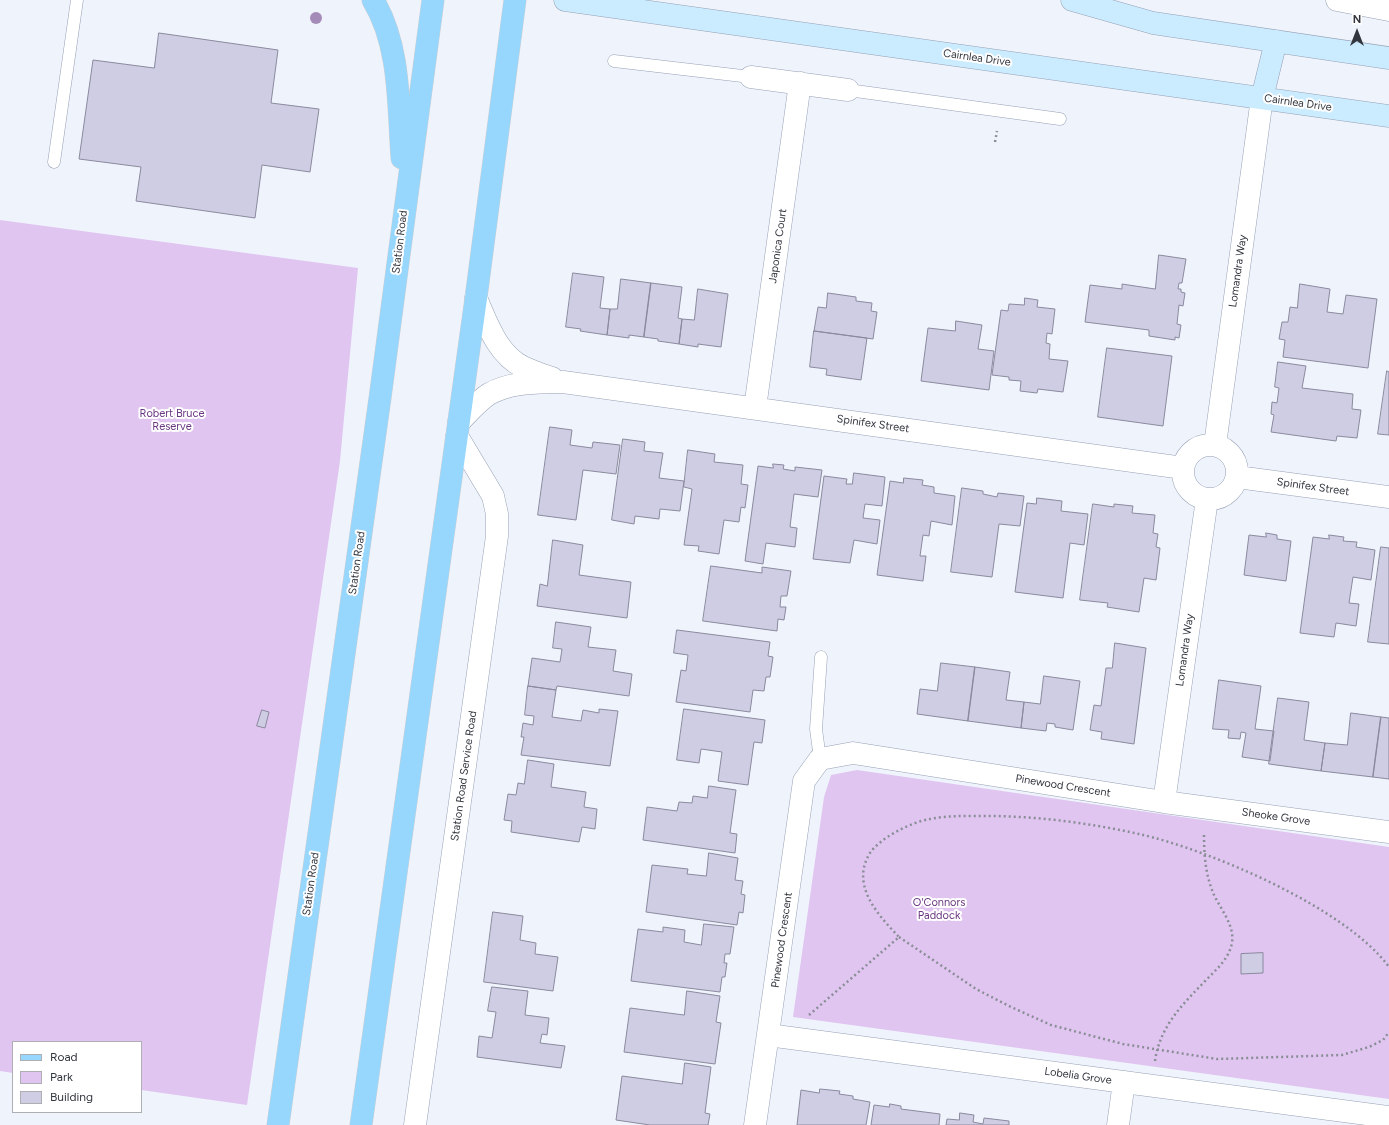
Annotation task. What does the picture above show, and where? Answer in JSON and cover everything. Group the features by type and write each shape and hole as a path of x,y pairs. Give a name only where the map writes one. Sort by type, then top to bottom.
{"main road":[{"path":"373,0 383,16 394,66 405,203"},
{"name":"Station Road","path":"278,1125 380,398 433,0"},
{"path":"361,1125 476,298 515,0"}],"street":[{"name":"Cairnlea Drive","path":"565,0 1389,116"},
{"path":"1072,0 1153,23 1389,58"},
{"path":"1337,0 1389,10"},
{"path":"1262,98 1276,41"},
{"path":"751,77 848,90"},
{"name":"Japonica Court","path":"755,408 800,84"},
{"name":"Lomandra Way","path":"1215,445 1262,98"},
{"name":"Spinifex Street","path":"476,298 492,334 507,355 522,366 563,382"},
{"name":"Spinifex Street","path":"458,429 488,395 506,386 523,383 563,382 1183,468"},
{"name":"Station Road Service Road","path":"415,1125 497,536 496,514 492,496 458,429"},
{"path":"1206,445 1215,445 1229,453 1237,468 1237,477 1234,484 1223,496 1207,499 1199,497 1191,492 1183,477 1183,468 1191,452 1206,445"},
{"name":"Spinifex Street","path":"1237,477 1389,497"},
{"name":"Lomandra Way","path":"1164,802 1207,499"},
{"name":"Pinewood Crescent","path":"755,1125 804,781 820,759 853,753 1164,802"},
{"name":"Sheoke Grove","path":"1164,802 1389,832"},
{"name":"Lobelia Grove","path":"768,1035 1389,1117"},
{"path":"1118,1125 1124,1082"}],"lane":[{"path":"54,162 77,0"},
{"path":"614,61 751,77"},
{"path":"848,90 1060,119"},
{"path":"820,759 816,729 821,657"}],"path":[{"path":"1389,967 1372,948 1346,926 1321,910 1263,879 1204,855 1139,834 1069,822 996,816 947,816 928,819 909,825 873,848 865,861 863,874 865,890 870,901 883,920 899,937 976,989 1051,1025 1085,1035 1157,1050 1217,1059 1342,1055 1369,1047 1383,1040 1389,1033"},
{"path":"1157,1050 1159,1041 1168,1023 1183,1004 1225,960 1232,944 1232,932 1229,923 1212,891 1204,855 1204,829"},
{"path":"803,1020 899,937"}],"green space":[{"name":"Robert Bruce Reserve","path":"0,220 358,268 340,461 247,1105 142,1090 142,1041 12,1041 12,1073 0,1071"},
{"name":"O'Connors Paddock","path":"857,770 1389,847 1389,1099 793,1017 824,797 831,775"}],"building":[{"path":"159,33 278,50 271,103 319,109 310,172 262,165 255,218 136,201 141,167 79,159 93,60 154,68"},
{"path":"1159,255 1186,259 1182,283 1179,283 1178,289 1181,289 1181,292 1185,293 1183,306 1179,305 1177,324 1181,325 1179,338 1175,337 1175,340 1149,336 1149,330 1085,322 1090,285 1122,289 1122,284 1155,289"},
{"path":"573,273 604,277 600,308 610,309 607,335 580,331 581,329 566,327"},
{"path":"621,279 651,283 644,337 629,335 629,338 607,335 610,309 617,309"},
{"path":"651,283 682,287 678,318 682,319 679,344 644,337"},
{"path":"1300,284 1330,289 1327,312 1343,314 1346,295 1377,299 1368,368 1283,357 1285,340 1279,339 1282,322 1288,322 1290,307 1297,308"},
{"path":"698,289 728,294 721,347 698,344 698,347 679,344 682,319 694,320"},
{"path":"828,293 856,297 856,301 872,303 871,311 877,312 873,339 814,331 818,307 826,308"},
{"path":"1025,298 1038,300 1037,307 1055,309 1052,334 1047,333 1046,343 1050,344 1049,359 1068,361 1063,392 1038,389 1037,393 1020,391 1021,381 1009,380 1009,377 992,375 1001,310 1008,311 1009,304 1024,305"},
{"path":"956,321 982,325 978,349 994,351 989,390 921,381 928,328 955,331"},
{"path":"814,331 867,338 861,380 826,375 827,369 810,367"},
{"path":"1107,348 1172,356 1163,426 1098,417"},
{"path":"1278,362 1306,366 1302,388 1353,394 1352,409 1361,410 1357,438 1337,436 1336,441 1271,432 1274,415 1271,414 1272,402 1277,403 1279,388 1275,387"},
{"path":"1387,371 1389,372 1389,435 1378,434"},
{"path":"550,427 572,430 570,445 592,448 593,442 620,445 616,474 583,470 576,520 538,515"},
{"path":"623,439 645,442 644,451 663,453 659,478 684,481 680,511 660,509 659,519 635,516 634,524 612,520"},
{"path":"688,450 715,454 714,462 743,465 741,484 748,485 745,508 741,507 739,522 724,520 719,554 698,551 699,546 684,545 692,489 684,487"},
{"path":"773,464 784,465 783,469 795,471 795,467 822,470 818,497 794,494 790,527 797,528 795,547 766,543 763,564 745,561 758,466 773,468"},
{"path":"854,473 885,477 882,506 865,504 863,518 880,520 877,544 854,540 850,563 813,559 824,476 847,479 846,484 852,484"},
{"path":"904,478 923,480 922,485 934,487 934,493 955,496 952,525 931,521 929,536 923,535 920,556 926,556 923,581 877,575 890,481 903,483"},
{"path":"962,488 983,491 983,494 997,497 998,493 1024,496 1020,526 999,524 992,577 951,572"},
{"path":"1037,498 1062,501 1061,511 1088,514 1084,545 1070,543 1063,598 1015,592 1027,503 1036,504"},
{"path":"1093,504 1114,507 1114,504 1133,506 1132,513 1155,515 1153,533 1158,534 1156,547 1160,548 1156,580 1144,578 1139,612 1107,607 1108,603 1080,600"},
{"path":"1266,533 1277,535 1277,539 1291,541 1286,581 1244,575 1249,535 1266,537"},
{"path":"1329,535 1344,537 1343,541 1357,542 1356,547 1375,550 1371,580 1353,577 1349,603 1359,604 1356,626 1336,623 1334,637 1300,633 1313,537 1329,539"},
{"path":"553,540 583,545 579,575 631,582 627,618 537,606 540,584 547,586"},
{"path":"1381,547 1389,548 1389,644 1368,642"},
{"path":"711,566 762,573 762,567 791,571 787,596 781,596 780,607 786,607 784,620 778,619 777,631 703,621"},
{"path":"556,622 591,627 588,647 616,650 613,671 632,674 629,696 557,686 556,690 528,686 532,658 560,662 562,649 553,648"},
{"path":"677,630 770,642 768,656 773,657 770,677 766,677 764,691 753,690 750,712 676,702 681,670 686,671 688,655 674,653"},
{"path":"1115,643 1146,648 1134,744 1101,739 1102,732 1090,730 1094,705 1101,706 1106,668 1112,668"},
{"path":"941,663 975,667 968,721 917,714 920,689 937,691"},
{"path":"975,667 1010,672 1006,700 1024,702 1021,728 968,721"},
{"path":"1044,676 1080,681 1073,730 1055,727 1055,724 1047,723 1046,731 1021,728 1024,702 1040,704"},
{"path":"1219,680 1261,686 1255,729 1274,731 1270,761 1242,757 1246,733 1241,732 1240,739 1228,738 1229,730 1213,729"},
{"path":"528,686 556,690 552,717 581,721 583,710 599,713 599,709 618,711 610,766 521,755 524,737 521,737 523,723 533,725 534,716 525,715"},
{"path":"1278,698 1309,702 1304,740 1325,743 1321,771 1269,764"},
{"path":"684,709 765,720 762,743 754,742 748,785 718,781 722,752 701,749 699,763 677,760"},
{"path":"262,710 269,712 265,728 257,726"},
{"path":"1351,713 1381,717 1373,777 1321,771 1325,743 1347,745"},
{"path":"1381,717 1389,718 1389,779 1373,777"},
{"path":"528,760 554,764 551,787 586,792 584,807 597,809 595,829 582,827 579,842 511,832 512,821 504,820 508,794 516,795 518,783 524,784"},
{"path":"709,786 736,790 730,833 737,834 735,853 643,840 647,807 677,811 679,802 692,803 693,796 707,798"},
{"path":"709,853 738,858 735,880 743,881 741,894 745,895 743,913 739,912 737,925 646,912 652,865 688,869 687,874 706,876"},
{"path":"493,912 523,916 520,940 536,943 535,954 558,957 553,991 484,982"},
{"path":"704,924 734,927 730,954 725,954 724,963 727,963 725,977 722,977 720,992 631,981 638,929 663,932 663,927 685,930 684,942 701,945"},
{"path":"1263,953 1263,973 1241,974 1241,954"},
{"path":"492,987 528,991 525,1015 549,1018 547,1035 542,1034 540,1043 565,1046 561,1068 477,1057 479,1036 492,1038 496,1012 488,1011"},
{"path":"687,991 720,996 716,1022 721,1023 715,1064 624,1052 630,1008 684,1015"},
{"path":"685,1063 711,1067 705,1113 710,1114 708,1125 650,1125 616,1120 622,1076 682,1084"},
{"path":"820,1089 840,1091 839,1094 853,1096 853,1099 870,1102 866,1125 797,1125 801,1090 819,1093"},
{"path":"890,1104 901,1106 901,1109 940,1114 939,1125 871,1125 874,1105 889,1107"},
{"path":"960,1113 974,1115 973,1122 983,1124 984,1118 1009,1121 1009,1125 946,1125 947,1119 959,1120"}]}
